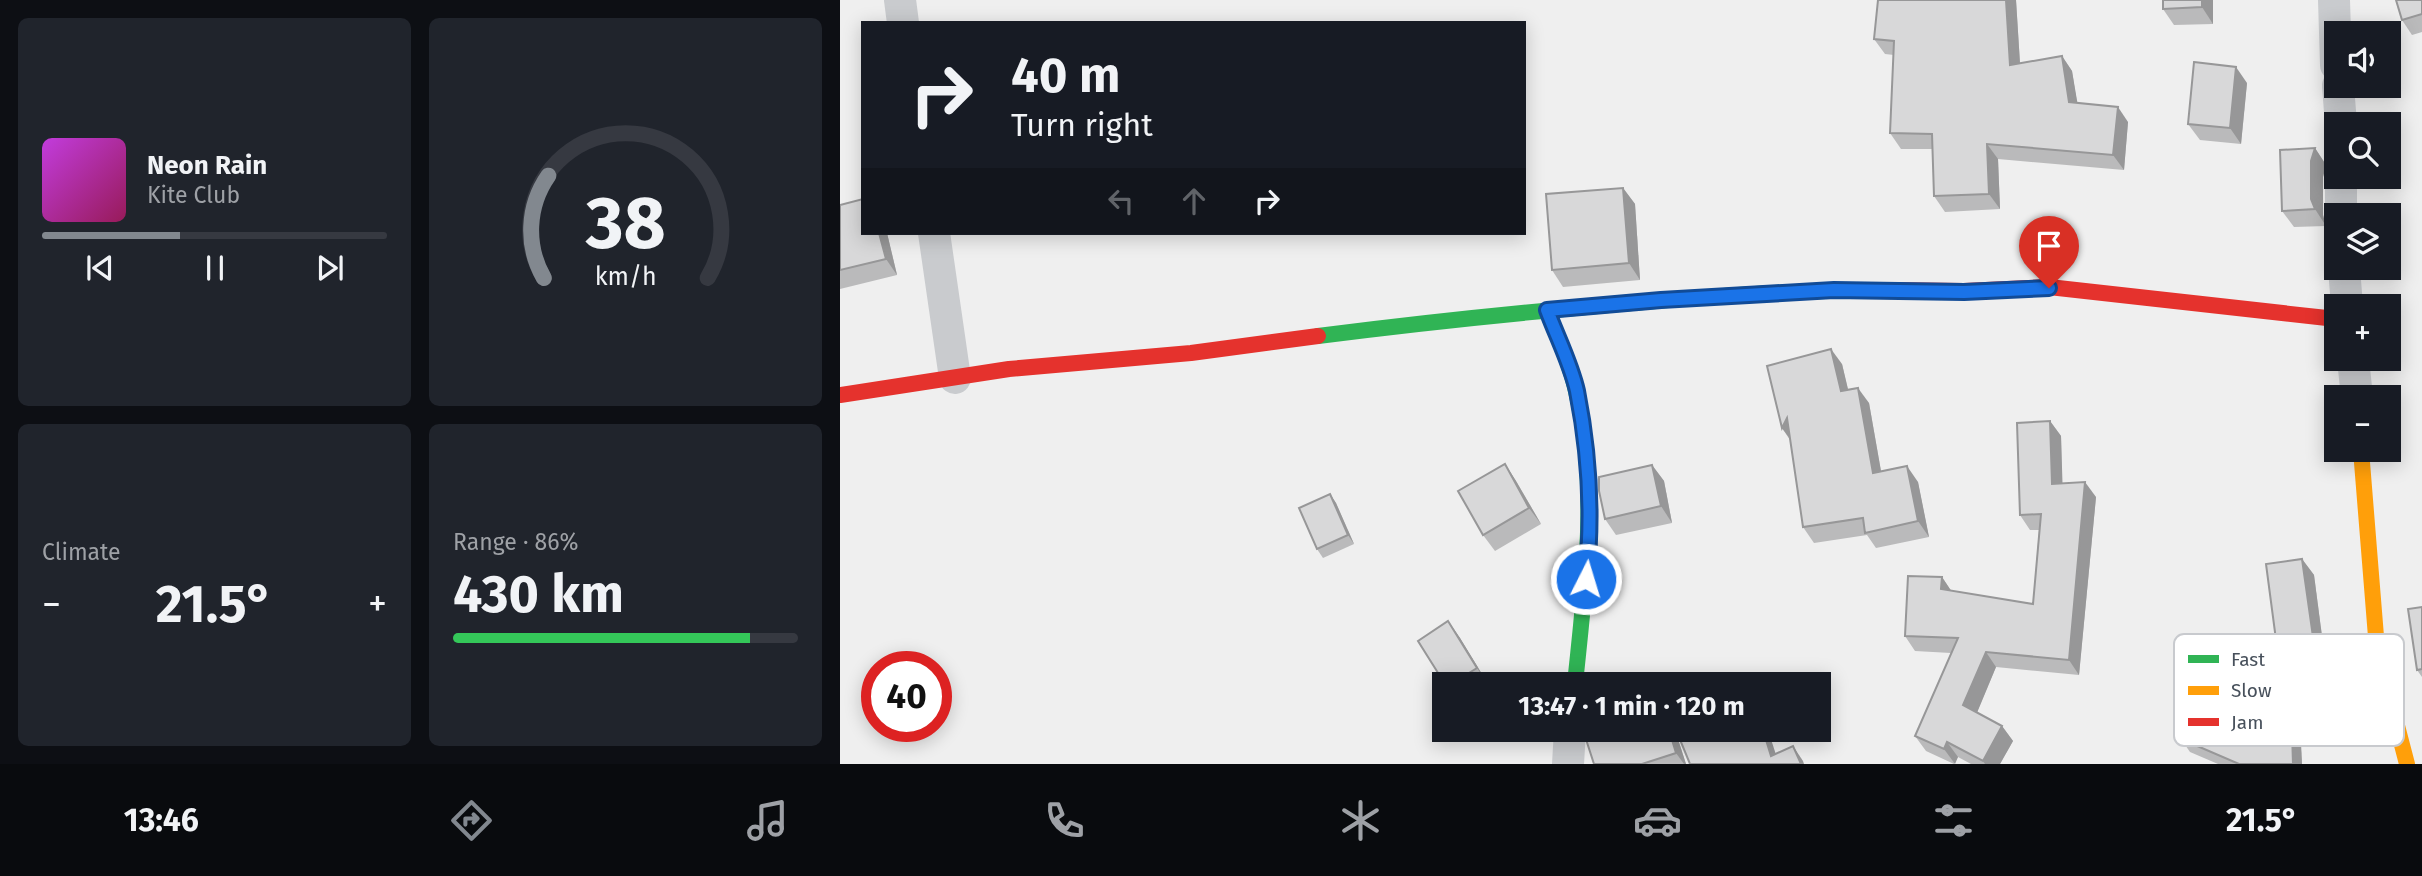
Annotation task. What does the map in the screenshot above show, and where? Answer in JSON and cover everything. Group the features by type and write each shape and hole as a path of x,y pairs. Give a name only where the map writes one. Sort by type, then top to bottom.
{"street":[{"path":"900,0 903,21"},
{"path":"2334,0 2335,21"},
{"path":"934,235 955,378"},
{"path":"840,395 1009,369 1191,353 1439,320 1661,300 1834,290 1964,292 2049,288 2324,318"},
{"path":"1547,310 1576,389 1588,465 1589,551 1576,672"},
{"path":"2362,462 2376,634"},
{"path":"1568,764 1569,742"},
{"path":"2402,746 2407,764"}],"building":[{"path":"1878,0 2006,0 2010,65 2062,56 2069,102 2118,107 2113,155 1987,144 1989,194 1934,196 1932,134 1890,133 1894,41 1874,39"},
{"path":"2163,0 2202,0 2202,7 2163,9"},
{"path":"2396,0 2422,0 2422,14 2402,20"},
{"path":"2194,62 2236,67 2230,128 2188,124"},
{"path":"2315,148 2311,161 2311,199 2315,209 2282,211 2280,150"},
{"path":"1623,188 1629,263 1552,270 1546,194"},
{"path":"861,200 861,235 880,235 886,259 840,270 840,205"},
{"path":"1831,349 1841,391 1858,388 1873,473 1907,466 1918,521 1865,533 1863,518 1803,527 1787,418 1782,428 1767,366"},
{"path":"2050,421 2052,484 2085,482 2069,660 1986,652 1963,705 2002,726 1983,761 1947,742 1944,749 1915,736 1958,638 1905,636 1908,576 1942,577 1941,589 2033,604 2041,514 2020,515 2017,423"},
{"path":"1505,464 1529,508 1483,535 1458,491"},
{"path":"1652,465 1661,506 1605,519 1599,477"},
{"path":"1330,494 1348,535 1317,549 1299,508"},
{"path":"2302,559 2313,634 2275,634 2266,564"},
{"path":"2422,607 2422,669 2417,670 2408,609"},
{"path":"1448,621 1477,668 1470,672 1437,672 1418,641"},
{"path":"1587,742 1673,742 1676,753 1642,764 1594,764"},
{"path":"1681,742 1767,742 1771,756 1793,746 1801,764 1690,764"},
{"path":"2197,746 2292,746 2293,764 2239,764"}],"traffic: fast":[{"path":"1318,336 1423,323 1670,300 1885,290"},
{"path":"1547,310 1573,381 1587,464 1588,537 1576,672"}],"traffic: slow":[{"path":"2362,462 2376,634"},
{"path":"2402,746 2407,764"}],"traffic: jam":[{"path":"1885,290 1964,291 2049,287 2324,318"},
{"path":"840,395 1009,369 1191,353 1318,336"}],"route":[{"path":"1586,579 1589,551 1588,465 1576,389 1547,310 1834,290 1964,292 2049,288"}]}
